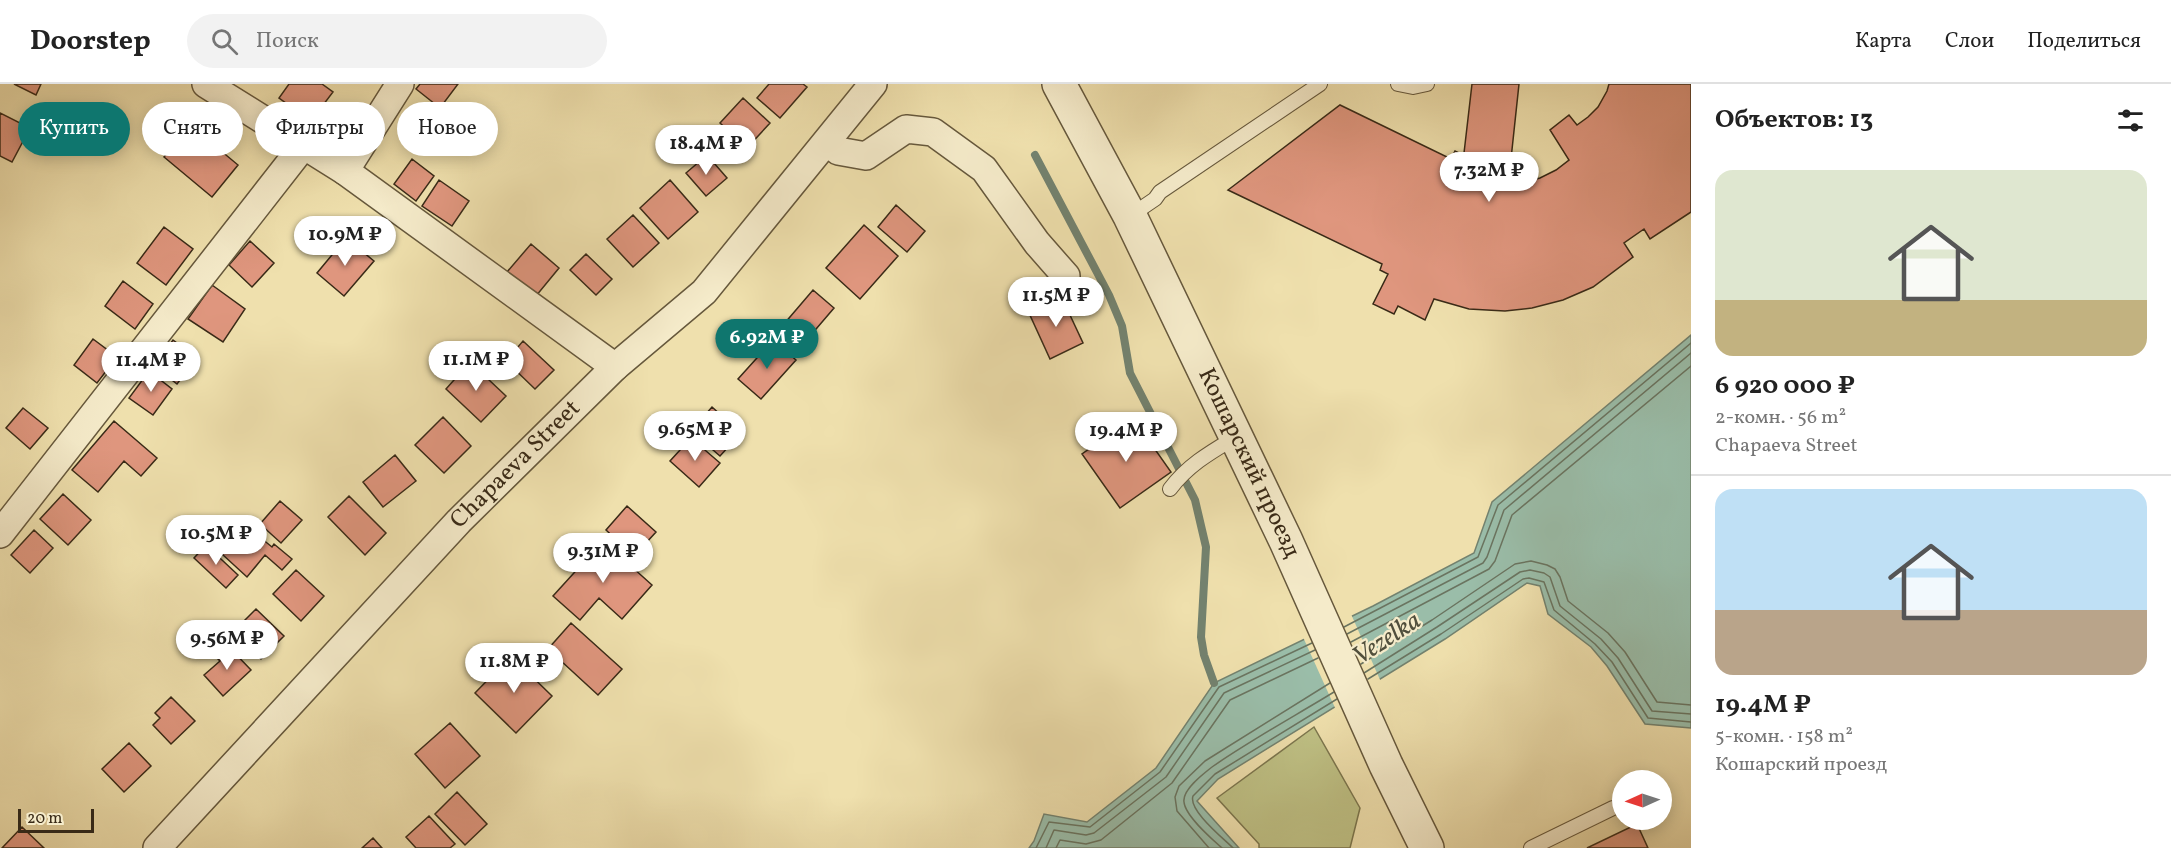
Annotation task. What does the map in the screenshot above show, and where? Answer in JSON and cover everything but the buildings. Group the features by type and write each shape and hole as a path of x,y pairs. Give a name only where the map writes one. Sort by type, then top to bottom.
{"street":[{"path":"206,84 255,114"},
{"path":"345,171 400,84"},
{"name":"Chapaeva Street","path":"157,848 459,520 615,368 704,292 873,84"},
{"name":"Кошарский проезд","path":"1059,84 1130,216 1286,541 1386,765 1427,848"},
{"path":"828,141 838,151 866,156 906,129 933,132 984,169 1037,243 1066,276"},
{"path":"0,534 295,156"},
{"path":"321,156 615,368"}],"lane":[{"path":"1130,216 1155,199 1160,192 1320,84"},
{"path":"1398,84 1413,87 1427,84"},
{"path":"1173,484 1206,454 1236,437"},
{"path":"1531,848 1612,808"}],"green space":[{"path":"1314,727 1360,808 1350,848 1259,848 1259,844 1217,798"}],"water":[{"name":"Vezelka","path":"1691,335 1691,728 1645,724 1607,666 1591,647 1548,614 1540,586 1527,583 1445,639 1218,779 1197,801 1239,848 1029,848 1044,814 1087,822 1156,768 1214,683 1373,606 1474,553 1492,502"}],"pier":[{"path":"1351,614 1381,682 1336,710 1303,637"}],"waterway":[{"path":"1035,155 1109,295 1122,326 1130,373 1195,500 1206,547 1201,637 1204,655 1214,683"}]}
